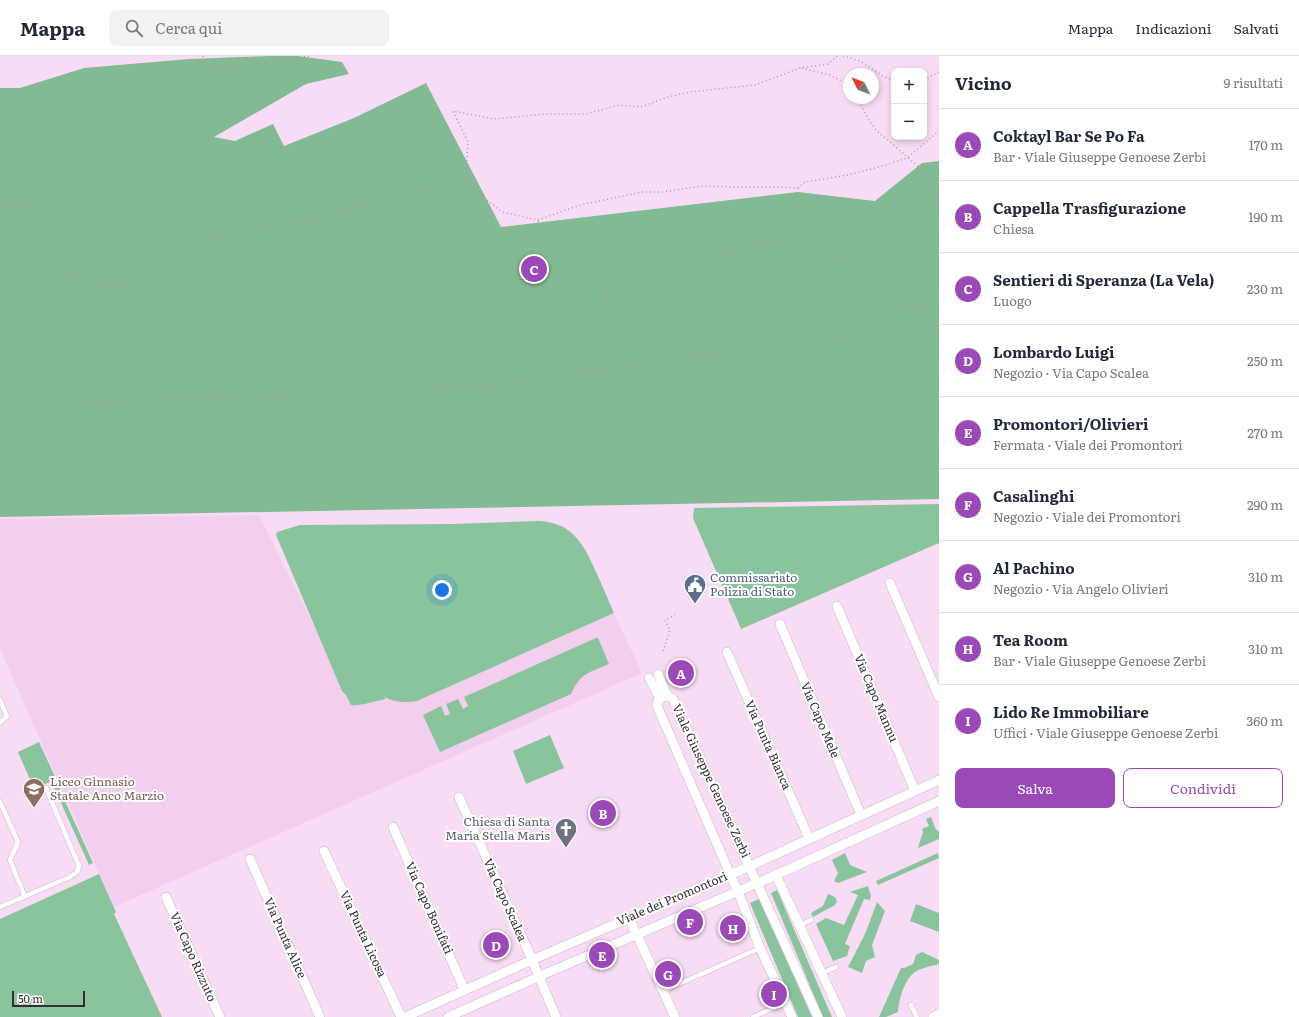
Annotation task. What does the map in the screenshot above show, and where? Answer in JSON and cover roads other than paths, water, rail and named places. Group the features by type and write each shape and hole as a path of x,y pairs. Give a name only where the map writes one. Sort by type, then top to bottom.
{"street":[{"path":"890,583 939,698"},
{"name":"Via Capo Mannu","path":"837,606 915,791"},
{"name":"Via Capo Mele","path":"780,624 861,815"},
{"name":"Via Punta Bianca","path":"727,652 809,838"},
{"path":"658,674 663,697"},
{"path":"649,678 663,697"},
{"name":"Viale Giuseppe Genoese Zerbi","path":"792,1017 760,948 730,874 658,708 657,704 663,697 671,696 673,699 818,1017"},
{"name":"Viale dei Promontori","path":"405,1017 464,989 750,866 939,780"},
{"name":"Via Capo Scalea","path":"459,797 556,1017"},
{"name":"Viale dei Promontori","path":"448,1017 636,934 776,875 939,801"},
{"name":"Via Capo Bonifati","path":"393,826 464,989"},
{"name":"Via Punta Licosa","path":"324,851 401,1017"},
{"name":"Via Punta Alice","path":"250,859 320,1017"},
{"path":"776,875 842,1017"},
{"name":"Via Capo Rizzuto","path":"166,897 220,1017"},
{"path":"629,918 675,1017"},
{"path":"933,1017 939,1014"}],"lane":[{"path":"0,700 7,716 0,724"},
{"path":"0,907 70,877 77,872 79,866 46,788"},
{"path":"0,802 18,842 10,860 25,896"},
{"path":"800,925 812,920"},
{"path":"663,991 760,948"},
{"path":"822,973 836,967"},
{"path":"753,1017 785,1004"},
{"path":"911,1005 917,1017"}],"place":[{"name":"Sentieri di Speranza (La Vela)","path":"534,269"},
{"name":"Commissariato Polizia di Stato","path":"695,604"},
{"name":"Coktayl Bar Se Po Fa","path":"681,673"},
{"name":"Liceo Ginnasio Statale Anco Marzio","path":"34,808"},
{"name":"Cappella Trasfigurazione","path":"603,813"},
{"name":"Chiesa di Santa Maria Stella Maris","path":"566,848"},
{"name":"Casalinghi","path":"690,922"},
{"name":"Tea Room","path":"733,928"},
{"name":"Lombardo Luigi","path":"496,945"},
{"name":"Promontori/Olivieri","path":"602,955"},
{"name":"Al Pachino","path":"668,974"},
{"name":"Lido Re Immobiliare","path":"774,994"}]}
